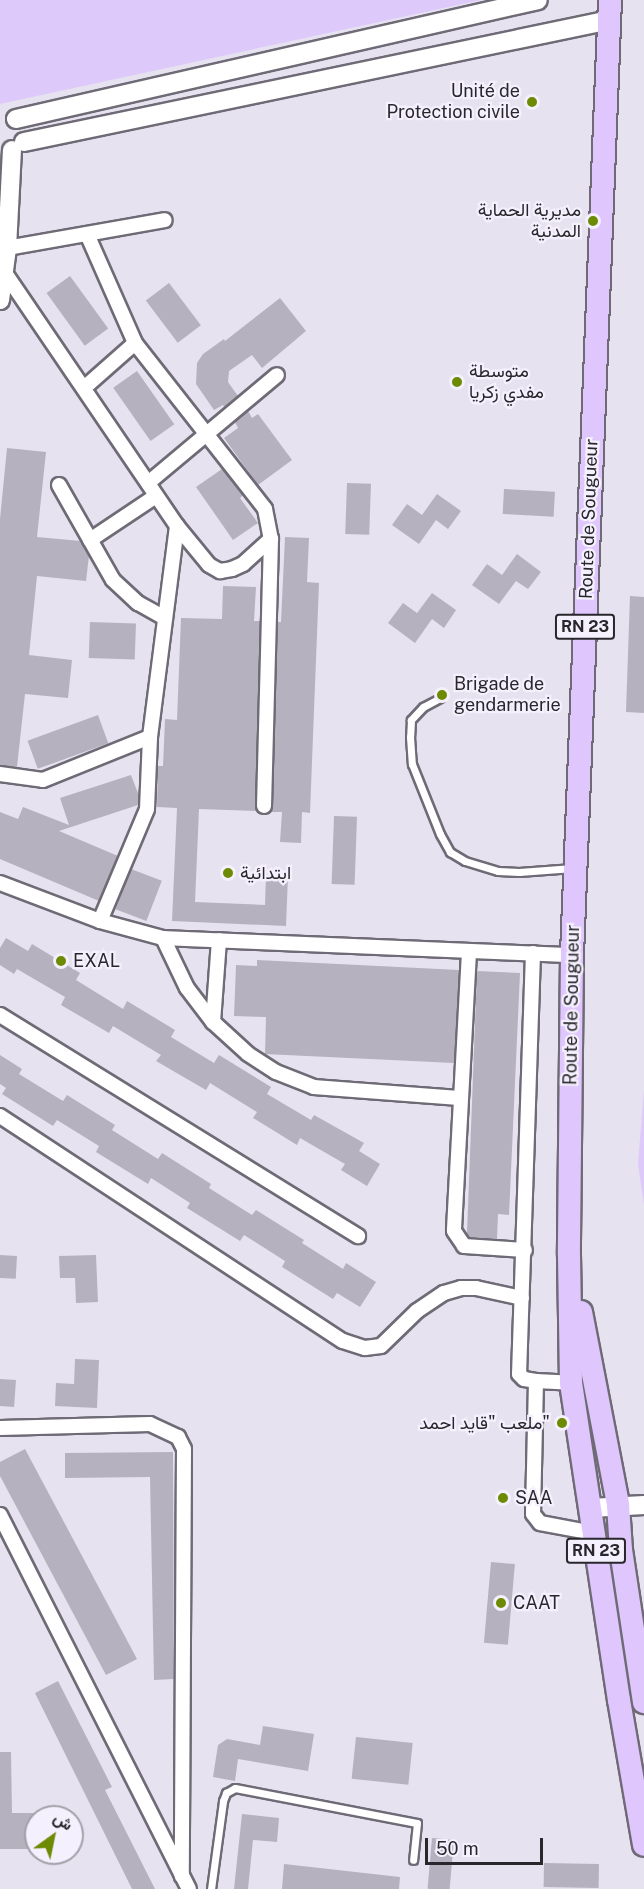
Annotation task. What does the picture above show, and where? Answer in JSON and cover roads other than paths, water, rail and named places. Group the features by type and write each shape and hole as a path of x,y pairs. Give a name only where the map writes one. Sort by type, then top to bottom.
{"main road":[{"name":"Route de Sougueur","path":"569,1255 572,955 610,10"},
{"name":"RN 23","path":"569,1255 571,1383 618,1700 644,1845"},
{"name":"RN 23","path":"569,1255 618,1505 621,1550 644,1701"}],"street":[{"path":"8,120 538,0"},
{"path":"8,147 610,10"},
{"path":"0,300 7,248 8,147 26,131 8,120"},
{"path":"7,248 165,220"},
{"path":"87,234 135,343 265,509 272,540 264,806"},
{"path":"3,270 156,496 209,566 220,571 243,564 272,540"},
{"path":"84,388 135,343"},
{"path":"148,483 277,375"},
{"path":"58,485 113,580 124,592 165,618"},
{"path":"90,540 156,496"},
{"path":"100,921 147,809 150,737 177,526"},
{"path":"0,774 43,780 150,737"},
{"path":"0,883 100,921 163,938 572,955"},
{"path":"163,938 187,988 213,1022 248,1054 276,1072 314,1087 459,1098"},
{"path":"213,1022 219,940"},
{"path":"469,952 459,1098 454,1231 464,1246 525,1250"},
{"path":"533,953 525,1250 519,1374 524,1379 571,1383"},
{"path":"0,1015 358,1236"},
{"path":"0,1116 343,1341 365,1348 381,1346 417,1311 444,1293 461,1288 476,1288 522,1298"},
{"path":"536,1381 533,1514 540,1523 594,1533"},
{"path":"0,1428 150,1424 178,1437 184,1449 182,1876"},
{"path":"591,1508 644,1505"},
{"path":"0,1515 189,1889"},
{"path":"618,1700 644,1701"}],"lane":[{"path":"440,698 423,707 411,720 410,737 412,764 450,852 465,861 498,871 519,872 575,867"},
{"path":"211,1889 223,1801 226,1793 235,1788 417,1823 413,1860"}],"place":[{"name":"Unité de Protection civile","path":"532,102"},
{"name":"مديرية الحماية المدنية","path":"593,221"},
{"name":"متوسطة مفدي زكريا","path":"457,382"},
{"name":"Brigade de gendarmerie","path":"442,695"},
{"name":"ابتدائية","path":"228,873"},
{"name":"EXAL","path":"61,961"},
{"name":"ملعب \"قايد احمد\"","path":"562,1423"},
{"name":"SAA","path":"503,1498"},
{"name":"CAAT","path":"501,1603"}]}
